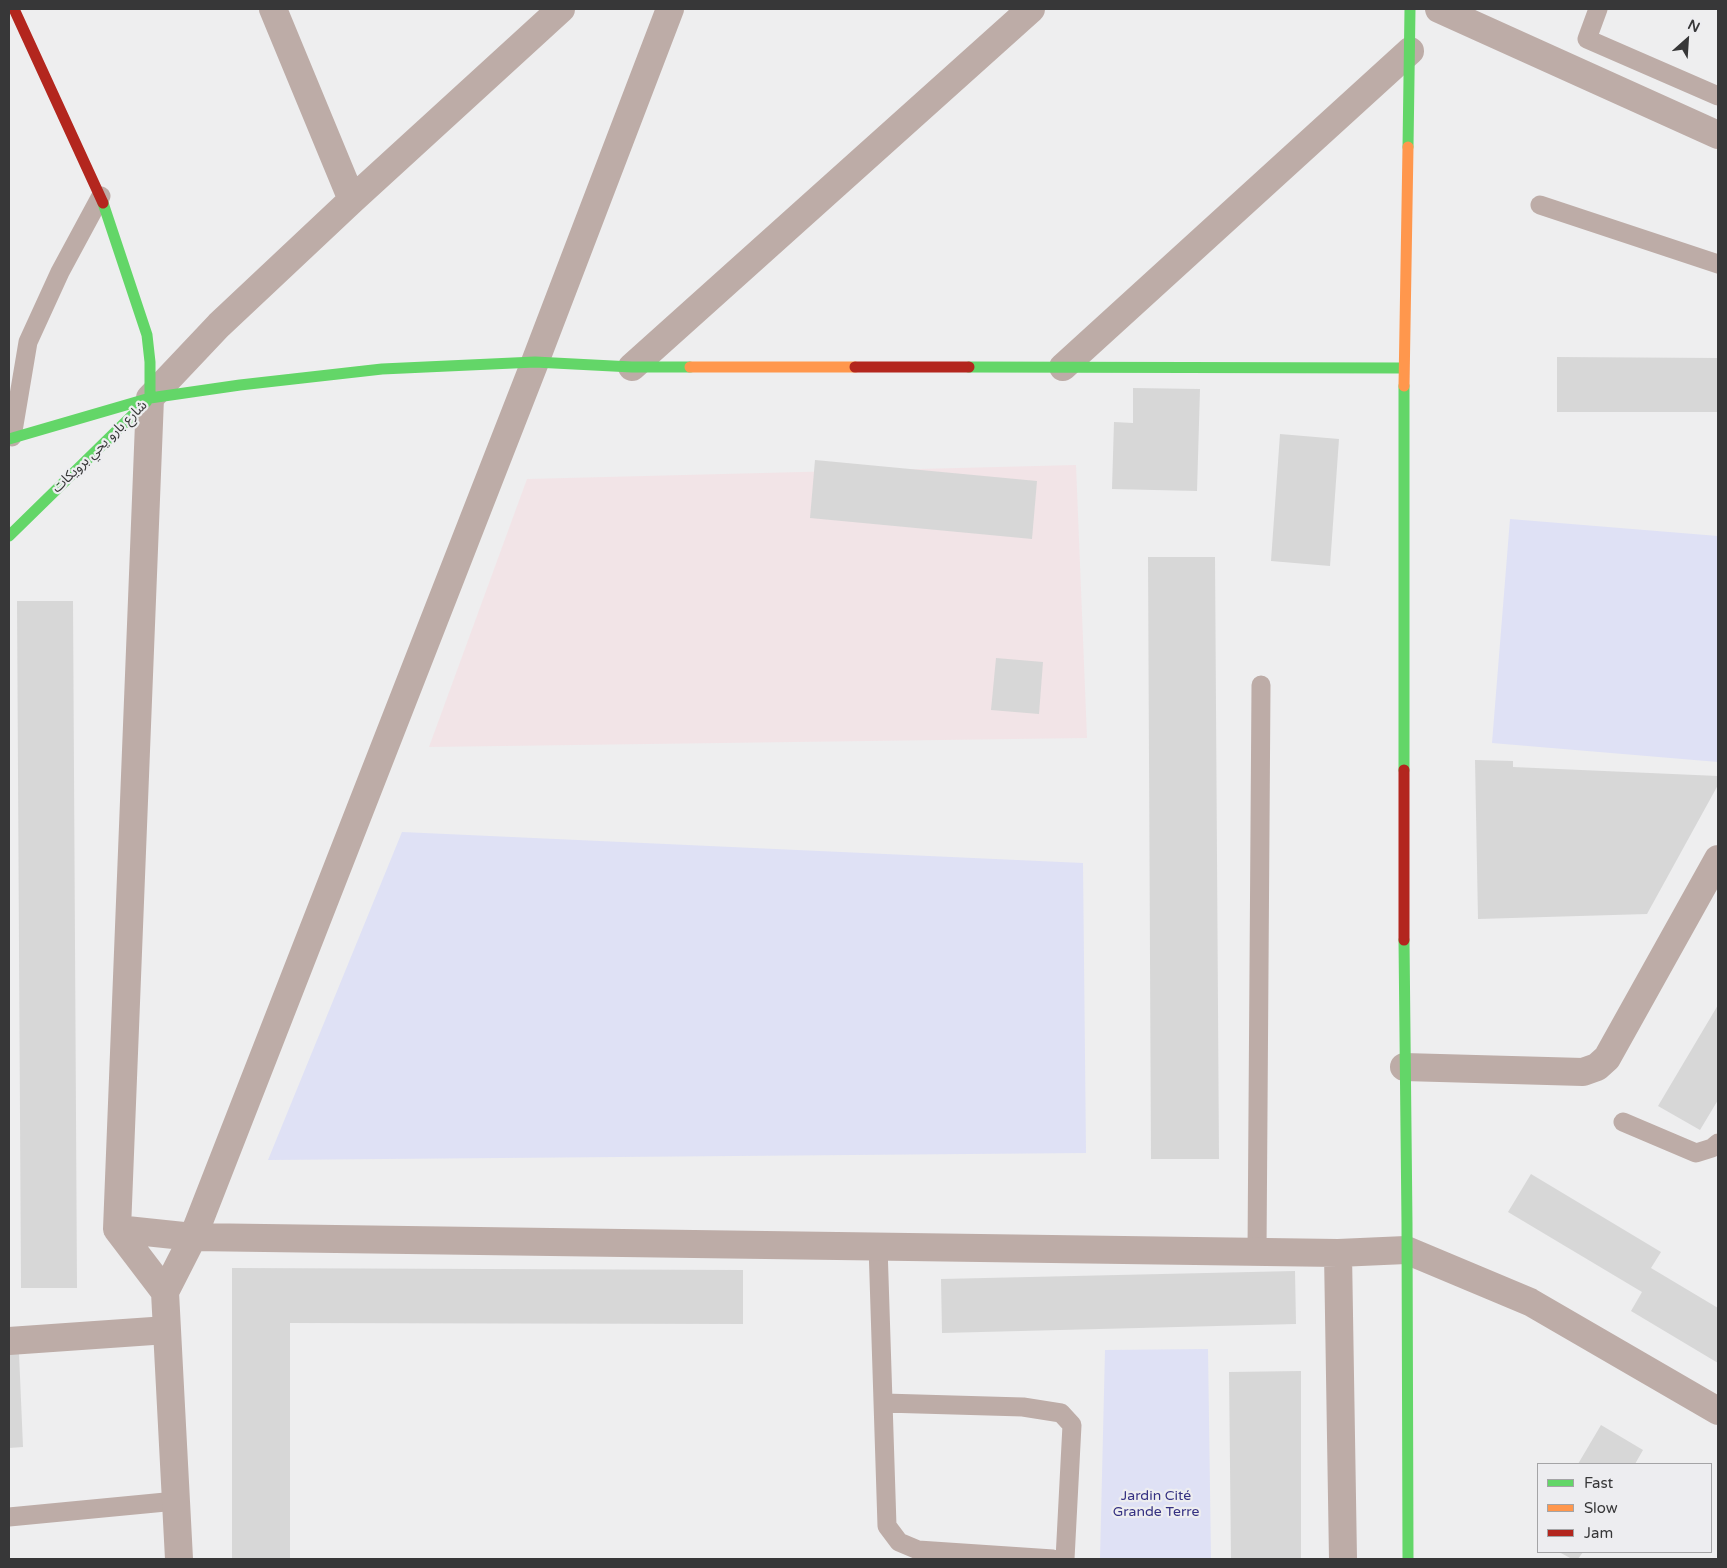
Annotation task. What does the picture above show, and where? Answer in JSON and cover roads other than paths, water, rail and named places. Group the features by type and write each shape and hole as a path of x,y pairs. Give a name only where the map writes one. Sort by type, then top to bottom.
{"main road":[{"path":"14,9 102,196 147,335 150,362 150,398 240,385 382,369 535,362 632,367 1403,368"},
{"path":"1408,1559 1407,1224 1404,1067 1403,368 1410,9"},
{"name":"شارع بارو يحي برويكات","path":"10,438 150,398"},
{"name":"شارع بارو يحي برويكات","path":"9,536 150,398"}],"street":[{"path":"273,9 352,200"},
{"path":"166,1292 117,1230 150,398 219,325 352,200 561,9"},
{"path":"179,1559 166,1292 193,1237 535,362 670,9"},
{"path":"632,367 1031,9"},
{"path":"1439,9 1718,135"},
{"path":"1063,367 1410,51"},
{"path":"1404,1067 1583,1072 1597,1067 1607,1058 1718,860"},
{"path":"117,1230 193,1237 1338,1253 1406,1250 1530,1302 1718,1411"},
{"path":"1338,1253 1343,1559"},
{"path":"9,1341 167,1330"}],"lane":[{"path":"1598,9 1587,39 1718,96"},
{"path":"10,438 28,342 60,272 102,196"},
{"path":"1540,205 1718,264"},
{"path":"1257,1252 1261,685"},
{"path":"1623,1122 1696,1153 1712,1148 1718,1143"},
{"path":"878,1246 888,1526 899,1542 918,1550 1053,1559"},
{"path":"884,1403 1023,1407 1061,1413 1072,1426 1066,1559"},
{"path":"9,1517 176,1501"}],"park label":[{"name":"Jardin Cité Grande Terre","path":"1156,1504"}]}
